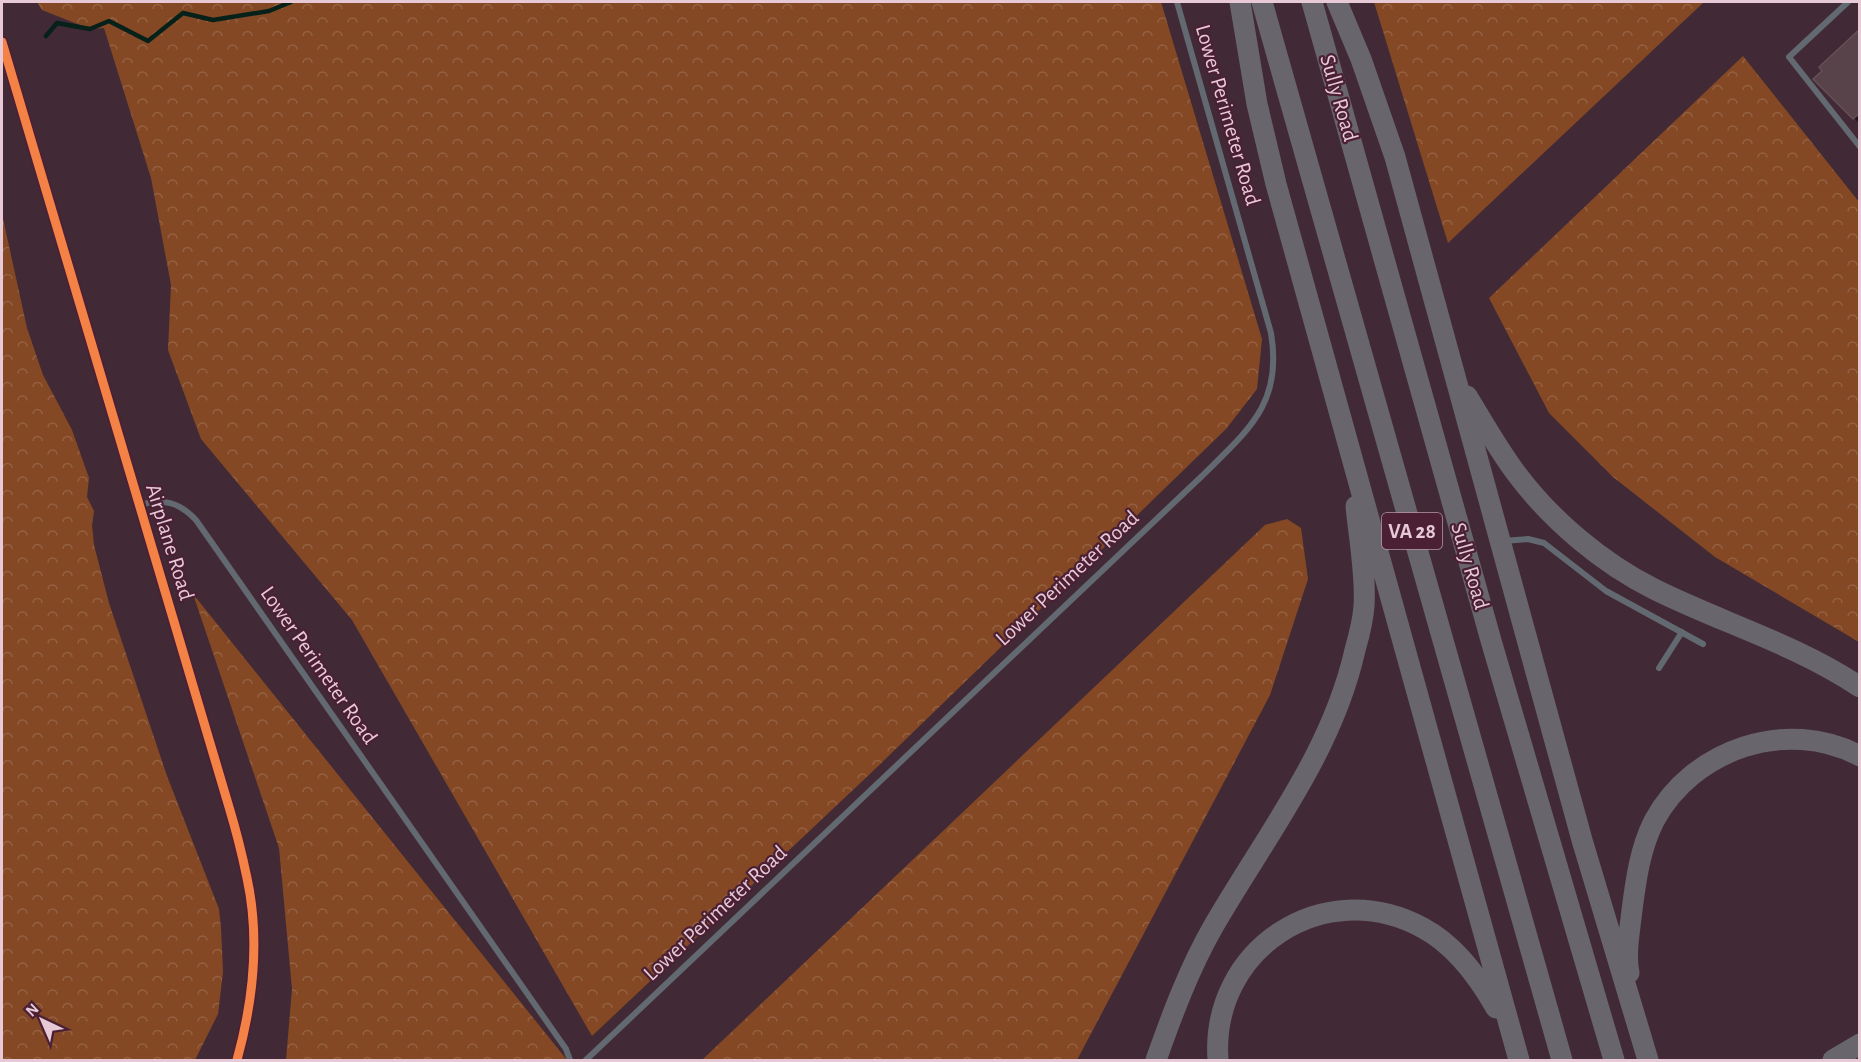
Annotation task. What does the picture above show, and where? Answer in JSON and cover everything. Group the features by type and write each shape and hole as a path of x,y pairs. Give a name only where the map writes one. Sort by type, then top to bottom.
{"highway":[{"path":"1240,2 1257,104 1276,184 1519,1060"},
{"name":"Sully Road","path":"1262,2 1562,1060"},
{"name":"Sully Road","path":"1312,2 1495,656 1614,1060"},
{"path":"1337,2 1361,59 1393,150 1582,840 1645,1051"},
{"path":"1455,378 1522,480 1561,522 1596,552 1653,589 1834,670 1860,687"},
{"path":"1156,1060 1190,975 1211,930 1311,766 1327,735 1350,672 1364,604 1350,449"},
{"path":"1645,1051 1628,968 1630,926 1638,866 1643,849 1654,821 1667,802 1693,775 1716,758 1745,746 1776,740 1799,739 1840,747 1860,756"},
{"path":"1218,1060 1217,1032 1220,1016 1225,1000 1240,971 1275,935 1308,917 1327,913 1365,911 1384,914 1424,928 1458,956 1484,987 1510,1031"},
{"path":"1171,1060 1190,975"},
{"path":"1833,1060 1860,1044"}],"street":[{"name":"Airplane Road","path":"2,42 229,807 248,880 253,927 253,974 247,1018 237,1060"}],"lane":[{"name":"Lower Perimeter Road","path":"586,1060 1202,476 1249,428 1264,406 1274,371 1271,333 1178,2"},
{"path":"1848,2 1789,57 1860,147"},
{"name":"Lower Perimeter Road","path":"139,505 156,501 172,504 188,512 196,520 566,1049 570,1060"},
{"path":"1500,541 1516,538 1544,543 1606,591 1703,644"},
{"path":"1659,668 1682,632"}],"green space":[{"path":"37,2 1161,2 1262,339 1257,389 1226,429 872,772 592,1036 352,620 201,439 168,350 171,285 151,178 104,28 90,29 42,10"},
{"path":"1374,2 1704,2 1448,243"},
{"path":"1743,56 1859,202 1859,642 1715,557 1613,477 1549,413 1489,298"},
{"path":"2,214 27,328 43,375 72,430 89,478 87,497 94,511 92,525 94,545 109,603 167,776 219,909 223,972 218,1014 195,1060 2,1060"},
{"path":"1287,519 1301,528 1308,579 1270,695 1077,1060 702,1060 1265,525"},
{"path":"193,594 567,1060 286,1060 292,989 279,848"}],"building":[{"path":"1860,29 1860,113 1853,119 1813,79 1822,71 1819,67"}],"waterway":[{"path":"46,36 57,23 90,29 109,21 148,41 183,13 213,20 269,11 291,2"}],"cycle path":[{"path":"2,42 232,816 243,860 251,901 254,947 251,993 237,1060"}]}
